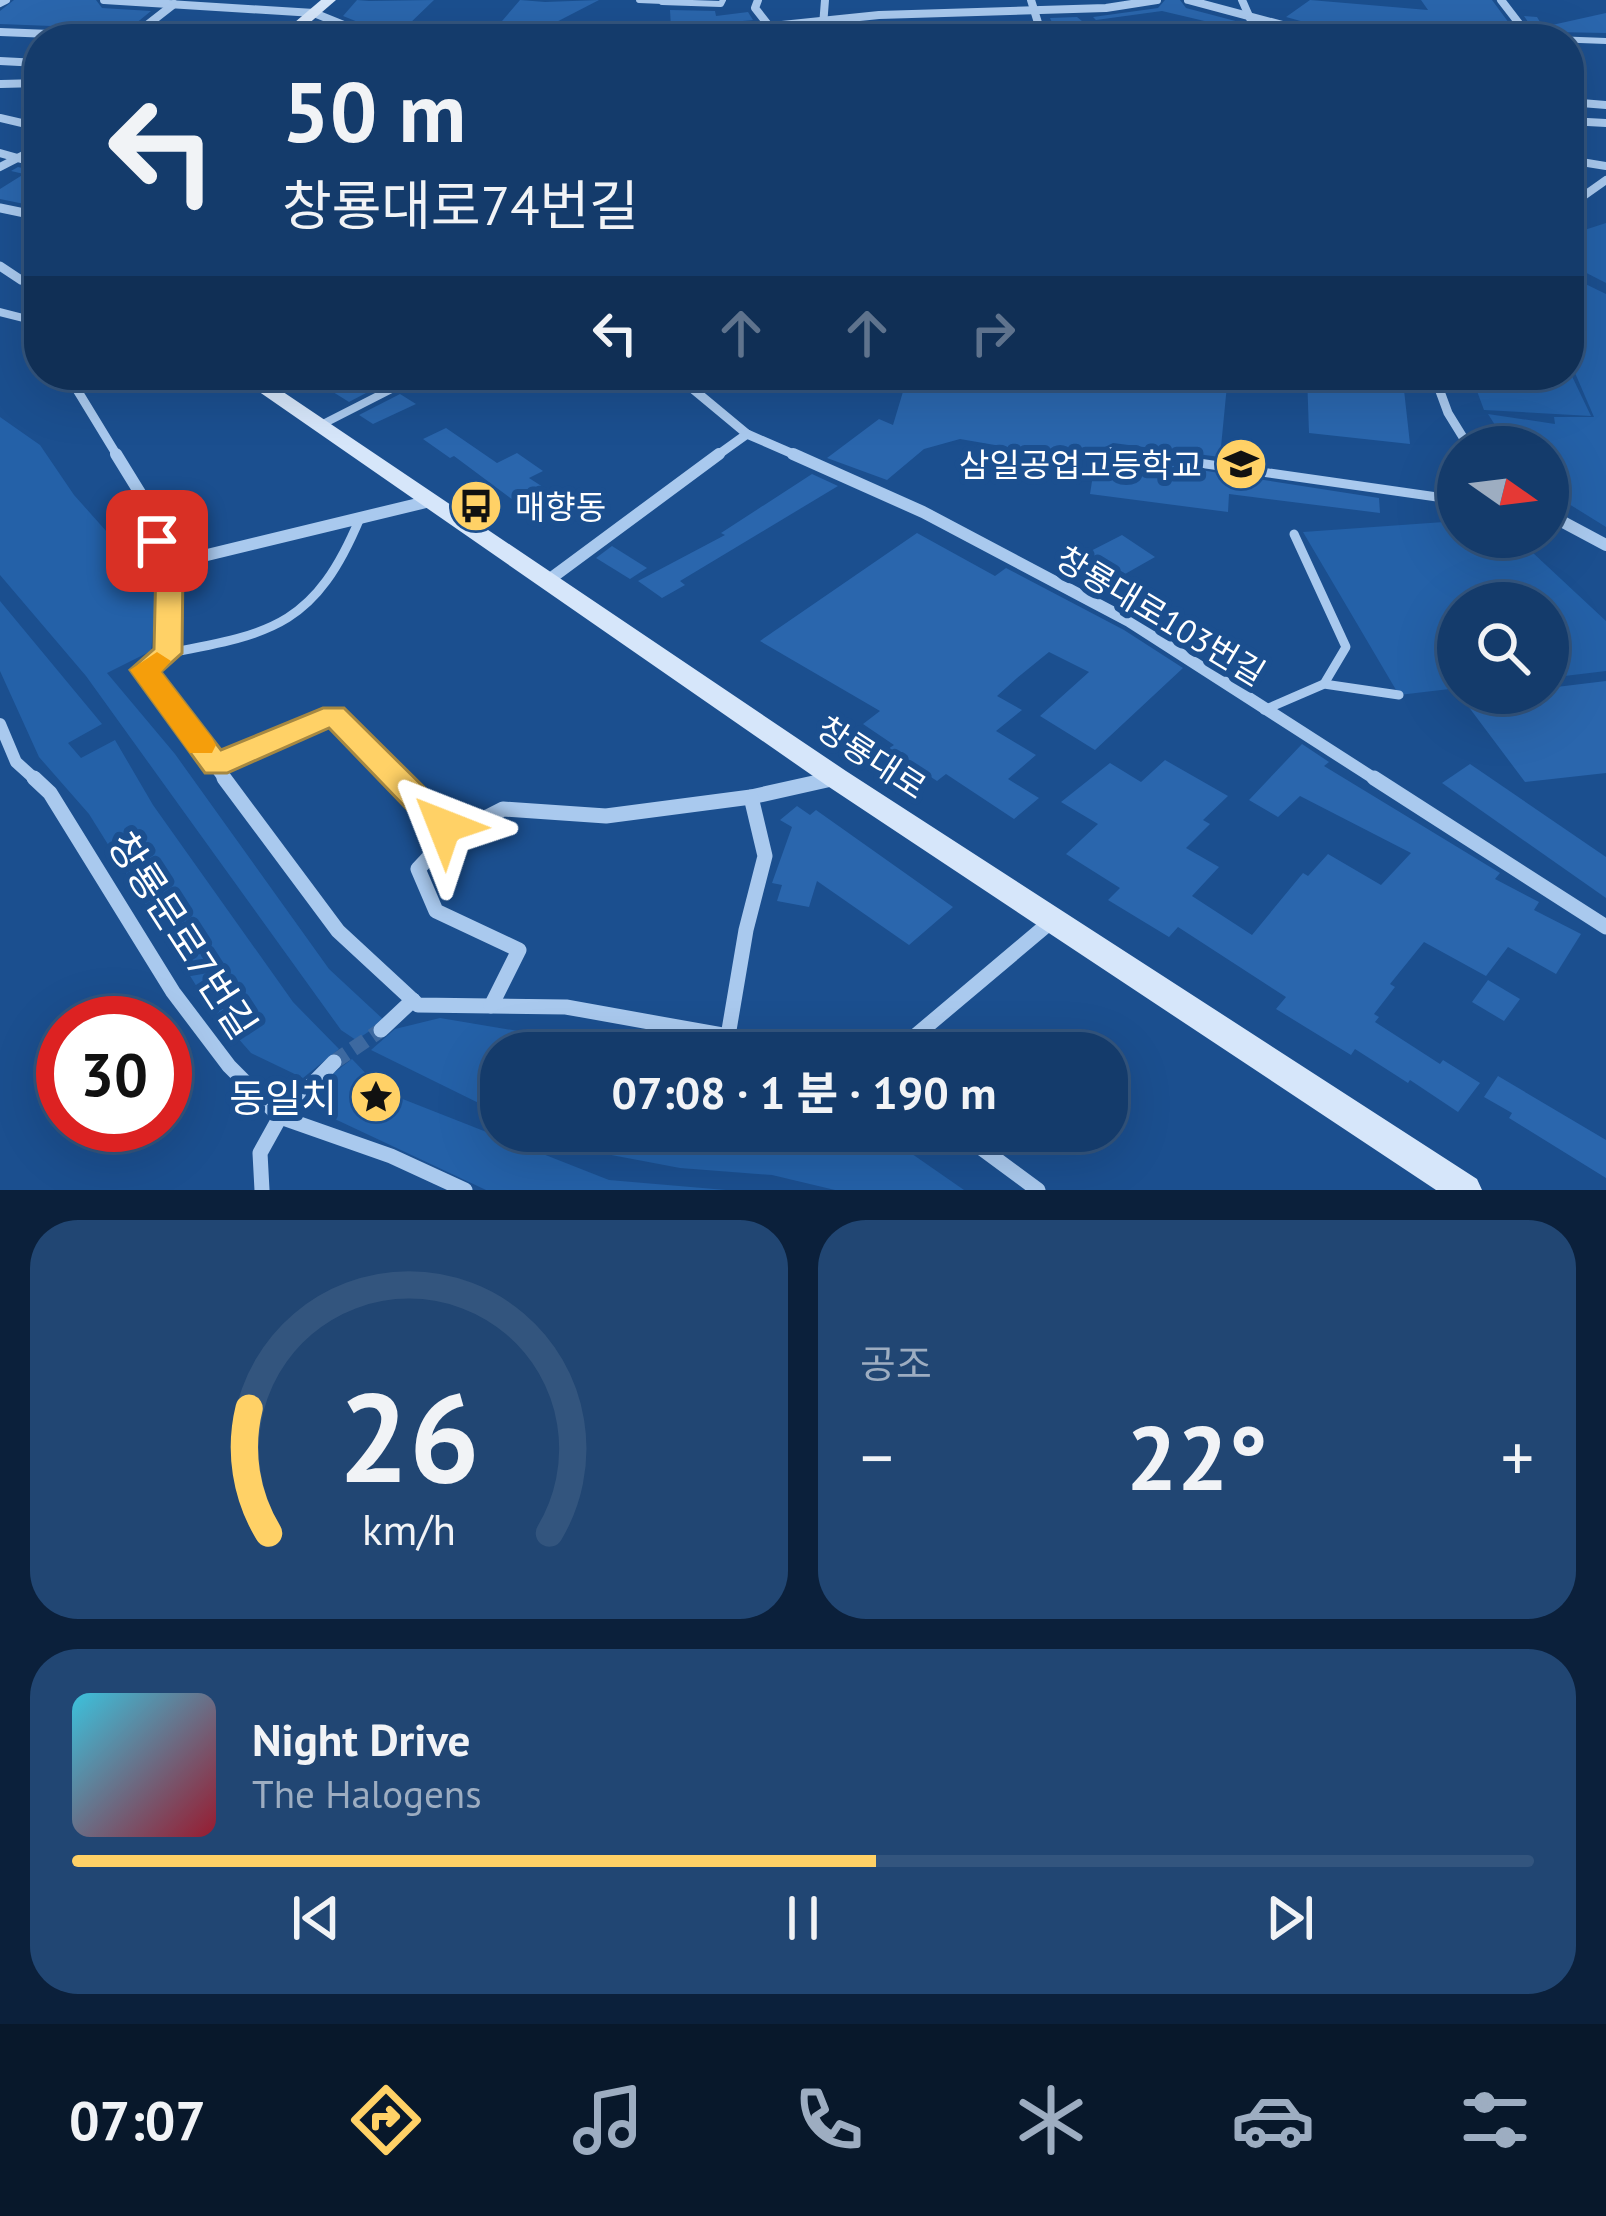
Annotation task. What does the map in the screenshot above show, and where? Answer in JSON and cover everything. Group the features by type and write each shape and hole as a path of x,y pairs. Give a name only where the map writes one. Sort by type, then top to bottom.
{"street":[{"path":"104,0 314,13 341,24"},
{"path":"300,24 329,0"},
{"path":"823,24 825,0"},
{"path":"787,24 1033,4 1106,8 1157,0"},
{"path":"1188,0 1267,24"},
{"path":"1242,0 1251,24"},
{"path":"149,24 177,2"},
{"path":"0,61 24,62"},
{"path":"1,84 16,62"},
{"path":"0,153 24,161"},
{"path":"0,167 24,153"},
{"path":"77,390 140,494 145,518 170,564 168,653 144,670 338,931 416,1003"},
{"name":"창룡대로","path":"267,390 836,778 1465,1190"},
{"name":"창룡대로103번길","path":"694,390 747,434 923,512 1078,591 1606,927"},
{"path":"1440,390 1456,426"},
{"path":"550,579 747,434"},
{"path":"170,564 426,502"},
{"path":"1569,525 1606,544"},
{"path":"216,765 333,715 444,826 448,837"},
{"name":"창룡문로7번길","path":"0,724 16,762 50,793 173,992 229,1066 280,1117"},
{"path":"491,1006 519,950 436,910 418,869 448,837 503,809 606,816 751,797 836,778"},
{"path":"729,1032 746,930 765,856 751,797"},
{"path":"920,1032 1054,918"},
{"path":"381,1030 416,1003 566,1006 706,1032"},
{"path":"262,1190 260,1153 280,1117 334,1062"},
{"path":"280,1117 391,1156 465,1190"},
{"path":"986,1152 1038,1190"}],"lane":[{"path":"639,0 721,4 723,0"},
{"path":"320,426 390,390"},
{"path":"1112,451 1437,497"},
{"path":"168,653 256,638 298,617 346,557 360,518"},
{"path":"1294,534 1346,646 1324,684"},
{"path":"1264,710 1324,684 1399,695"}],"shaded area":[{"path":"1606,223 1606,283 1584,272 1584,230"},
{"path":"1584,283 1606,294 1606,527 1569,504 1569,426 1496,426 1488,414 1555,424 1554,417 1594,417 1582,390"},
{"path":"1477,390 1579,390 1591,416 1484,410"},
{"path":"0,417 40,445 74,495 124,551 154,546 159,572 151,651 107,673 175,754 329,969 385,1021 356,1040 341,1030 86,676 0,575"},
{"path":"1437,522 1437,558 1538,558 1564,582 1437,582 1437,690 1399,695 1303,532"},
{"path":"1569,586 1606,621 1606,671 1569,675"},
{"path":"0,601 102,724 68,743 81,758 115,740 153,805 293,1002 339,1049 303,1078 251,1053 207,1003 89,814 39,757 0,671"},
{"path":"440,1018 524,1032 480,1032 480,1104 371,1050 395,1029"},
{"path":"352,1059 374,1082 352,1098 372,1117 395,1096 480,1129 480,1152 538,1152 609,1180 726,1190 486,1190 322,1113 314,1088"},
{"path":"601,1152 909,1152 964,1190 835,1190 772,1175 680,1168"}],"building":[{"path":"14,0 96,0 102,8 151,11 135,24 24,25 0,24 0,11"},
{"path":"357,0 434,0 409,24 358,22 343,16"},
{"path":"520,0 599,0 553,24 499,24"},
{"path":"1165,0 1180,0 1186,8 1244,24 1217,24 1162,11 1093,17 1158,8"},
{"path":"1310,0 1428,10 1421,0 1492,0 1510,24 1312,24 1286,17"},
{"path":"670,10 715,11 716,16 748,12 753,20 712,24 671,24"},
{"path":"1606,13 1606,33 1584,33 1584,24 1556,24"},
{"path":"1524,16 1537,17 1541,24 1529,24"},
{"path":"1077,17 1086,24 1053,24 1050,18"},
{"path":"24,174 24,204 0,199 0,189"},
{"path":"330,390 372,390 349,402"},
{"path":"904,390 1227,390 1220,457 1113,443 1105,447 1105,455 1379,498 1380,513 1229,494 1228,512 1090,494 1095,462 960,439 924,449 887,480 827,458 879,419 893,425"},
{"path":"1308,390 1404,390 1410,444 1309,433"},
{"path":"400,394 416,404 373,424 359,415"},
{"path":"446,428 497,463 517,453 543,471 529,478 571,505 541,521 454,456 450,458 423,439"},
{"path":"812,474 838,486 680,581 685,585 662,598 638,581 725,535 721,533"},
{"path":"917,533 995,576 1006,568 1124,630 1183,668 1095,750 1040,716 1089,672 1049,652 1017,678 997,696 1022,710 996,731 1036,755 1008,779 1039,798 1014,819 946,774 937,781 888,749 894,745 863,724 880,711 760,641"},
{"path":"1122,535 1155,557 1125,574 1115,567 1091,589 1061,573 1081,556"},
{"path":"612,546 647,568 630,579 596,558"},
{"path":"1606,681 1606,773 1525,782 1474,714 1569,714 1569,685"},
{"path":"1302,744 1329,762 1324,766 1500,873 1495,879 1539,902 1534,910 1581,934 1556,974 1508,947 1486,976 1424,942 1390,984 1395,987 1374,1014 1379,1017 1375,1022 1440,1064 1443,1060 1480,1083 1458,1112 1410,1080 1355,1049 1351,1055 1276,1009 1286,997 1178,927 1169,937 1108,900 1120,888 1066,854 1098,824 1061,802 1110,763 1141,782 1165,760 1228,796 1203,820 1210,824 1186,848 1219,867 1192,896 1252,935 1303,873 1308,876 1328,854 1381,885 1411,853 1300,796 1278,817 1249,800"},
{"path":"1470,764 1606,857 1606,898 1442,783"},
{"path":"797,806 810,815 816,810 953,907 909,945 817,881 809,907 777,901 782,885 772,883 792,827 780,820"},
{"path":"1488,980 1520,999 1504,1021 1472,1002"},
{"path":"1498,1076 1606,1140 1606,1178 1509,1118 1512,1113 1484,1097"}],"tunnel":[{"path":"334,1062 381,1030"}],"slow traffic":[{"path":"157,661 144,670 201,745"}],"place":[{"name":"삼일공업고등학교","path":"1241,464"},
{"name":"매향동","path":"476,506"},
{"name":"동일치","path":"376,1097"}],"route":[{"path":"157,541 170,564 168,653 144,670 216,765 333,715 444,826"}]}
